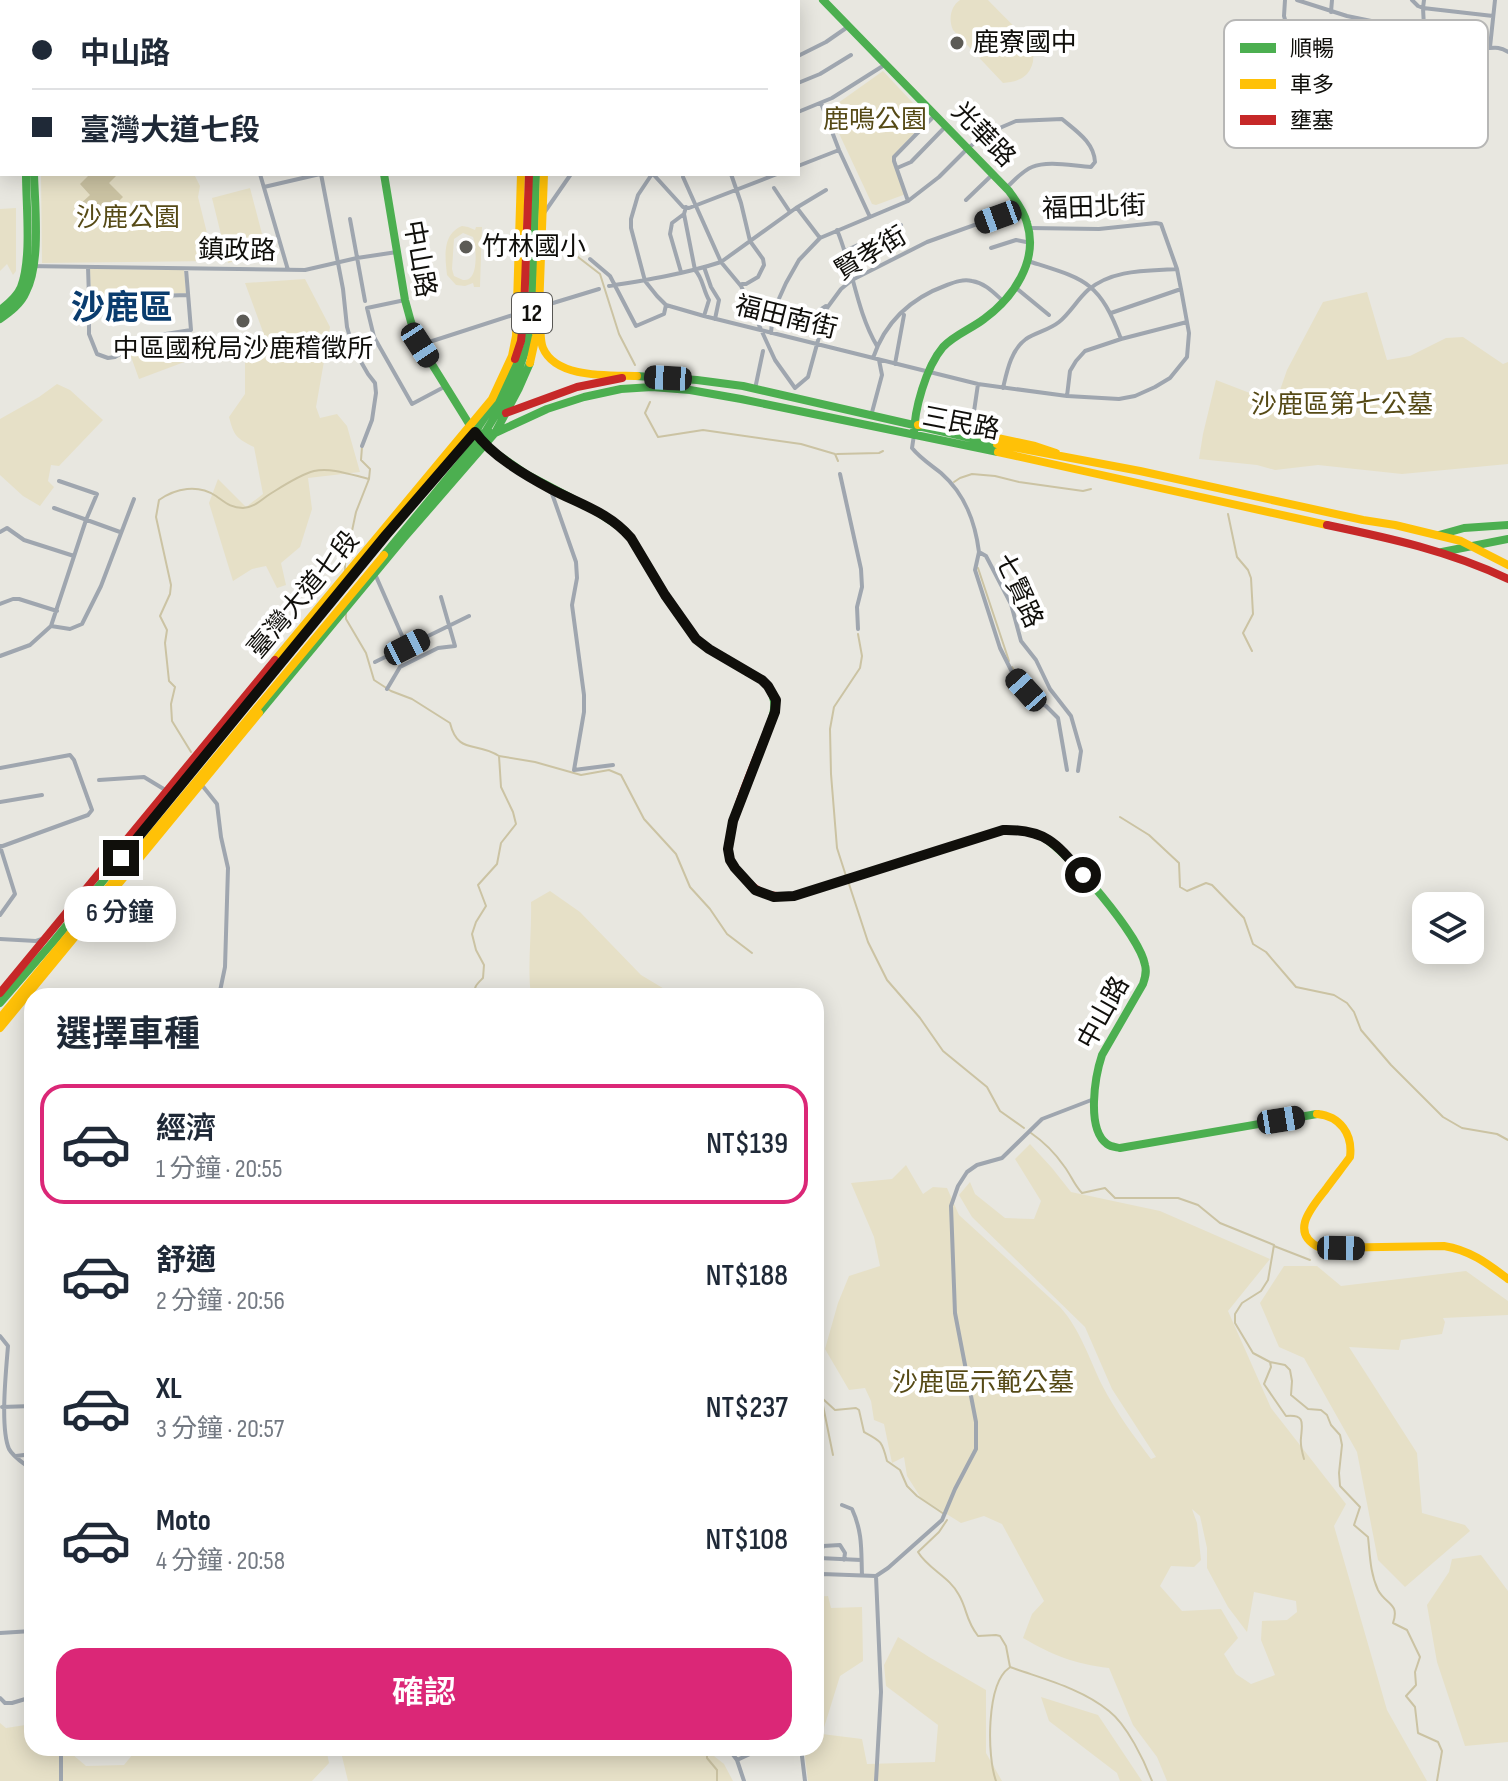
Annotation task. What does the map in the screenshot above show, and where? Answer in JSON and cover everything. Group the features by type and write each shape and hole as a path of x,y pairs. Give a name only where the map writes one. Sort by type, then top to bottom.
{"street":[{"name":"光華路","path":"823,0 1006,188 1022,208 1029,228 1031,243 1028,261 1015,287 985,318 942,347 934,359 914,430"},
{"path":"1285,0 1285,20"},
{"path":"1297,0 1368,20"},
{"path":"1331,12 1332,0"},
{"path":"1412,0 1423,8 1493,16"},
{"path":"1424,0 1424,20"},
{"path":"1495,0 1490,47 1503,48 1508,52"},
{"path":"800,55 849,26"},
{"path":"800,82 851,55"},
{"path":"800,111 846,91 886,64"},
{"path":"821,103 870,217"},
{"path":"908,201 894,157 935,115"},
{"path":"771,333 773,312 799,260 820,238 908,201 988,133 1016,121 1062,119 1091,145 1095,154 1091,167 1034,166 1006,188"},
{"path":"896,168 914,159 946,126"},
{"path":"800,165 839,150"},
{"path":"966,200 993,174"},
{"path":"0,319 12,310 31,283 26,176"},
{"path":"0,310 10,303 21,288 29,266 34,176"},
{"path":"261,176 288,270"},
{"path":"264,187 312,176"},
{"path":"321,176 343,289 347,327 353,348 375,383 372,420 362,446"},
{"name":"中山路","path":"384,176 411,322 420,345 479,435 493,452 550,488 597,510 622,527 696,639 732,665 762,680 774,695 775,712 733,821 728,849 735,868 755,890 774,897 794,896 1003,830 1022,829 1047,838 1063,851 1121,922 1143,958 1147,972 1102,1055 1095,1078 1094,1099 1101,1138 1112,1147 1120,1148 1319,1114 1336,1119 1352,1142 1350,1157 1306,1217 1304,1232 1309,1243 1320,1248 1460,1248 1476,1255 1508,1279"},
{"name":"臺灣大道七段","path":"495,433 519,390 531,360 521,176"},
{"name":"臺灣大道七段","path":"0,993 56,944 350,595 493,418 512,388 528,344 529,176"},
{"name":"臺灣大道七段","path":"0,1003 201,784 403,539 479,435 528,310 536,176"},
{"name":"臺灣大道七段","path":"0,1018 167,791 479,435 482,422 506,385 521,341 543,215 544,176"},
{"path":"543,215 570,176"},
{"path":"590,259 610,276 612,286 636,326 664,314 666,305 645,281 631,219 638,195 651,176"},
{"path":"654,176 683,207 696,206 772,176"},
{"path":"732,176 750,241 764,265 758,277 746,284 740,283"},
{"path":"683,177 721,262 740,283 775,360 794,393 791,408"},
{"path":"774,188 790,212"},
{"path":"612,286 721,262 826,190"},
{"path":"686,207 684,214 695,270 701,276 709,300 704,316"},
{"path":"796,208 820,238"},
{"name":"賢孝街","path":"794,393 808,377 827,308 852,280 927,242 1022,208"},
{"path":"681,273 670,234 672,223 684,214"},
{"path":"350,219 365,301"},
{"name":"福田北街","path":"929,372 1003,388 1119,399 1135,396 1170,378 1187,357 1189,333 1181,289 1161,224 1099,229 1029,228"},
{"path":"845,251 901,225"},
{"path":"837,230 856,298 877,346"},
{"path":"991,248 1016,240 1031,243"},
{"name":"鎮政路","path":"29,266 305,270 398,251"},
{"name":"福田北街","path":"1028,261 1066,273 1092,287 1105,302 1121,339"},
{"path":"88,267 89,334 97,354 108,358 153,336 191,330 186,269"},
{"path":"704,267 719,300 715,319"},
{"path":"1003,388 1014,352 1026,340 1060,321 1092,287 1123,273 1177,269"},
{"path":"873,358 887,328 904,308 924,294 969,280 982,283 1003,301"},
{"path":"1015,287 1049,315"},
{"path":"420,345 599,289"},
{"path":"1111,313 1181,289"},
{"path":"89,298 188,295"},
{"path":"405,300 367,308 374,337 412,404 446,386"},
{"path":"772,319 802,324 830,304"},
{"name":"福田南街","path":"666,305 929,372"},
{"path":"528,310 544,352 554,362 571,371 637,376"},
{"path":"895,364 904,315"},
{"path":"1067,396 1070,371 1085,351 1187,322"},
{"path":"755,389 763,351"},
{"path":"871,416 882,375 879,360"},
{"name":"三民路","path":"482,422 548,397 614,378 637,376 697,380 794,393 914,430 1441,552 1475,563 1508,579"},
{"path":"668,378 668,389"},
{"path":"971,432 978,384"},
{"name":"三民路","path":"479,435 495,433 605,391 639,387 697,391 1072,457"},
{"name":"三民路","path":"914,430 927,423 1438,535 1471,545 1508,565"},
{"name":"七賢路","path":"914,430 912,448 944,475 966,504 979,552 986,556 1011,604 1021,641 1036,660 1050,689 1071,716 1081,751 1078,771"},
{"name":"臺灣大道七段","path":"27,988 56,944 386,535 479,435"},
{"path":"1138,482 1140,471"},
{"path":"840,474 861,569 858,629"},
{"path":"0,656 30,645 51,626 97,494 59,481"},
{"path":"550,488 576,562 577,578 572,605 584,712 574,770 613,765"},
{"path":"51,626 70,629 82,624 101,586 134,499"},
{"path":"54,508 120,532"},
{"name":"三民路","path":"1438,535 1464,528 1508,525"},
{"path":"0,532 7,528 24,540 74,556"},
{"name":"臺灣大道七段","path":"350,595 358,591 403,539"},
{"name":"三民路","path":"1441,552 1508,539"},
{"path":"979,552 975,570 1000,648 1015,678 1037,702 1058,718 1067,770"},
{"path":"375,574 407,647"},
{"path":"387,689 400,667 440,647 455,646 441,597"},
{"path":"0,604 19,599 57,611"},
{"path":"375,662 469,616"},
{"path":"0,768 70,755 92,813 0,847 15,894 0,915"},
{"path":"99,780 144,777 167,791"},
{"path":"201,784 217,804 228,868 222,988"},
{"path":"0,802 42,795"},
{"path":"0,939 56,944"},
{"name":"臺灣大道七段","path":"0,1028 24,992"},
{"path":"824,1574 876,1576 942,1520 976,1449 976,1422 955,1313 951,1206 958,1186 967,1172 977,1165 1002,1158 1042,1119 1094,1099"},
{"path":"0,1336 8,1346 2,1407 5,1439 9,1451 24,1463"},
{"path":"2,1407 24,1406"},
{"path":"16,1456 24,1455"},
{"path":"842,1505 852,1509 856,1517 863,1551 862,1575"},
{"path":"824,1546 840,1545 845,1553 844,1560"},
{"path":"824,1558 862,1561"},
{"path":"876,1576 881,1692 876,1781"},
{"path":"0,1633 24,1632"},
{"path":"0,1698 5,1703 24,1699"},
{"path":"61,1756 61,1781"},
{"path":"734,1756 744,1781"},
{"path":"737,1760 746,1756"},
{"path":"802,1756 805,1781"}],"green space":[{"path":"960,0 988,0 1024,38 1033,56 1027,74 1016,81 1003,83 953,30 951,13"},
{"name":"鹿鳴公園","path":"883,71 928,119 898,150 895,163 906,194 876,205 872,204 829,112"},
{"name":"沙鹿公園","path":"41,176 195,176 200,186 198,197 214,261 42,263"},
{"path":"250,188 267,253 228,263 212,198"},
{"path":"16,208 16,271 13,275 7,264 0,271 0,209"},
{"path":"462,226 475,230 482,227 480,287 474,287 473,283 456,285 447,275 446,247","holes":["463,233 473,237 473,275 463,280 454,276 452,269 454,239"]},
{"path":"90,269 184,270 186,293 91,297"},
{"path":"305,279 330,327 316,407 320,418 337,414 347,426 360,472 308,478 312,509 300,547 281,563 286,585 277,588 266,566 252,569 233,581 209,503 218,479 246,507 263,494 254,447 237,436 229,417 245,394 245,359 266,340 245,283"},
{"name":"沙鹿區第七公墓","path":"1367,292 1387,360 1410,356 1446,338 1463,337 1503,364 1508,362 1508,464 1402,474 1318,465 1275,470 1199,459 1216,380 1255,395 1279,393 1287,370 1323,302"},
{"path":"177,337 187,361 139,379 130,354"},
{"path":"57,384 70,390 103,420 59,466 51,465 48,481 54,487 40,506 23,496 0,475 0,419"},
{"path":"550,891 580,912 641,975 663,988 530,988 531,902"},
{"name":"沙鹿區示範公墓","path":"1030,1144 1071,1192 1160,1211 1270,1259 1228,1311 1271,1408 1346,1504 1334,1526 1387,1710 1427,1781 1167,1781 1157,1757 1133,1725 1109,1668 1064,1658 1023,1638 1032,1614 1044,1601 1002,1524 984,1516 961,1523 921,1498 907,1476 904,1457 892,1463 884,1424 874,1420 865,1388 849,1390 825,1349 849,1276 880,1266 874,1237 851,1183 892,1179 906,1165 923,1194 933,1187 947,1188 959,1215 1060,1307 1079,1334 1119,1414 1151,1459 1156,1457 1112,1389 1085,1327 972,1217 959,1195 970,1182 975,1194 1005,1218 1034,1219 1041,1201 1015,1159","holes":["1192,1509 1200,1516 1207,1548 1207,1568 1228,1607 1247,1632 1254,1592 1296,1601 1297,1612 1287,1620 1262,1621 1261,1640 1275,1675 1251,1684 1236,1674 1224,1654 1238,1638 1221,1609 1182,1611 1160,1586 1171,1566 1194,1567 1201,1560 1197,1523"]},
{"path":"1284,1266 1317,1266 1341,1286 1466,1271 1508,1301 1508,1315 1443,1318 1442,1334 1401,1340 1399,1350 1349,1347 1417,1453 1422,1513 1465,1525 1470,1531 1405,1587 1378,1560 1357,1452 1304,1358 1279,1347 1260,1303"},
{"path":"1481,1555 1508,1591 1508,1742 1465,1746 1437,1662 1427,1605 1449,1572 1452,1559"},
{"path":"824,1596 828,1596 831,1608 862,1607 863,1661 840,1676 824,1728"},
{"path":"898,1637 986,1690 986,1753 1002,1781 808,1781 805,1756 824,1756 824,1734 862,1739 867,1764 935,1762 938,1725 886,1686 884,1665"},
{"path":"1041,1697 1098,1715 1142,1781 1120,1781 1117,1773 1049,1721"},
{"path":"0,1723 6,1728 24,1725 24,1756 74,1756 86,1766 124,1765 131,1756 328,1756 329,1763 312,1781 0,1781"},
{"path":"342,1756 714,1756 724,1764 733,1781 348,1781"}],"shaded area":[{"path":"88,176 116,176 109,183 123,197 94,226 76,208 90,195 80,184"}],"waterway":[{"path":"547,239 556,240 600,274 619,334 635,365"},
{"path":"650,402 645,413 658,437 703,430 801,444 835,454 838,461"},
{"path":"191,752 172,721 171,704 175,687 169,681 165,643 167,630 160,616 171,585 156,517 159,500 180,490 195,489 209,492 232,506 247,508 314,471 334,471 369,479 370,469 361,460 362,447"},
{"path":"837,454 883,451"},
{"path":"954,482 972,474 1083,491 1091,489"},
{"path":"345,572 356,512 369,479"},
{"path":"1228,514 1237,557 1251,578 1253,614 1243,633 1252,651"},
{"path":"978,568 1009,661"},
{"path":"346,611 346,619 366,653 374,680 450,723 453,733 463,744 499,756 501,787 516,824 501,843 497,864 478,885 486,906 472,934 484,965 483,978 475,988"},
{"path":"846,876 837,848 830,729 834,707 860,668 862,656 858,634"},
{"path":"1012,667 1021,682"},
{"path":"1031,692 1039,699"},
{"path":"499,756 581,775 609,770 621,775 644,819 676,854 690,887 727,934 752,953"},
{"path":"1120,817 1149,835 1179,863 1180,887 1187,891 1206,883 1212,885 1244,918 1253,944 1266,952 1296,987 1334,995 1347,1003 1361,1030 1443,1117 1462,1128 1497,1134 1508,1140"},
{"path":"849,884 868,942 887,980 943,1051 987,1087 1000,1111 1024,1128"},
{"path":"1031,1133 1057,1157 1082,1193 1105,1188 1115,1198 1178,1198 1198,1205 1220,1223 1274,1245 1268,1280 1261,1291 1242,1303 1235,1314 1235,1323 1253,1353 1270,1362 1285,1365 1290,1370 1291,1395 1308,1409 1321,1410 1340,1435 1340,1486 1360,1507 1354,1525 1368,1537 1373,1577 1381,1595 1395,1612 1393,1623 1407,1630 1420,1657 1415,1672 1416,1685 1406,1696 1415,1707 1418,1733 1438,1742 1442,1751 1437,1781"},
{"path":"1274,1246 1310,1260"},
{"path":"1270,1362 1264,1384 1286,1416 1300,1418 1304,1459"},
{"path":"824,1400 835,1410 859,1410 864,1432 880,1442 887,1461 900,1470 907,1486 944,1514"},
{"path":"824,1411 833,1455"},
{"path":"947,1520 918,1552 955,1589 978,1636 1000,1636 1006,1646 1010,1667 1074,1690 1109,1711 1140,1753 1152,1781"},
{"path":"996,1781 990,1739 992,1704 1001,1676 1009,1668"},
{"path":"707,1756 717,1770 717,1781"}],"traffic: fast":[{"path":"823,0 1009,191 1022,210 1030,237 1026,265 1014,289 995,310 952,339 937,355 922,389 914,435"},
{"path":"0,310 17,294 24,275 27,247 26,176"},
{"path":"0,319 21,300 31,280 36,234 34,176"},
{"path":"384,176 411,322 420,345 471,427"},
{"path":"384,555 484,434 512,388 528,344 532,309 536,176"},
{"path":"0,1003 386,535 475,432 506,385 515,359"},
{"path":"259,713 495,433 530,363"},
{"path":"636,376 743,386 997,444"},
{"path":"475,432 495,433 547,409 584,397 621,389 652,387 741,399 998,452"},
{"path":"484,445 526,474 623,529 696,639 767,685 774,700 770,724"},
{"path":"1439,535 1464,528 1508,525"},
{"path":"1442,552 1508,539"},
{"path":"1043,837 1102,896 1131,935 1146,968 1143,984 1099,1064 1094,1115 1100,1137 1107,1144 1120,1148 1317,1114"}],"traffic: slow":[{"path":"275,660 492,399 512,356 516,336 521,176"},
{"path":"530,363 539,311 544,176"},
{"path":"540,323 543,348 559,365 599,375 637,376"},
{"path":"918,425 927,423 1056,453"},
{"path":"997,444 1395,525 1461,541 1508,565"},
{"path":"998,452 1327,525"},
{"path":"25,988 384,555"},
{"path":"33,988 259,713"},
{"path":"0,1018 24,989"},
{"path":"0,1028 24,999"},
{"path":"1317,1114 1332,1118 1343,1128 1349,1141 1350,1157 1306,1220 1305,1235 1310,1242 1320,1248 1444,1246 1470,1254 1508,1279"}],"traffic: jam":[{"path":"515,359 521,341 524,311 529,176"},
{"path":"506,413 577,387 622,378"},
{"path":"1327,525 1442,553 1508,579"},
{"path":"0,993 275,660"},
{"path":"770,724 736,813 729,847 734,867 761,892 772,896 794,896 1003,830 1025,831 1043,837"}],"place":[{"name":"鹿寮國中","path":"957,43"},
{"name":"竹林國小","path":"466,247"},
{"name":"中區國稅局沙鹿稽徵所","path":"243,321"}],"district":[{"name":"沙鹿區","path":"122,308"}],"route":[{"path":"121,858 386,535 475,432 500,457 622,527 696,639 732,665 762,680 774,695 775,712 729,836 730,860 755,890 774,897 794,896 1003,830 1022,829 1047,838 1063,851 1083,875"}]}
